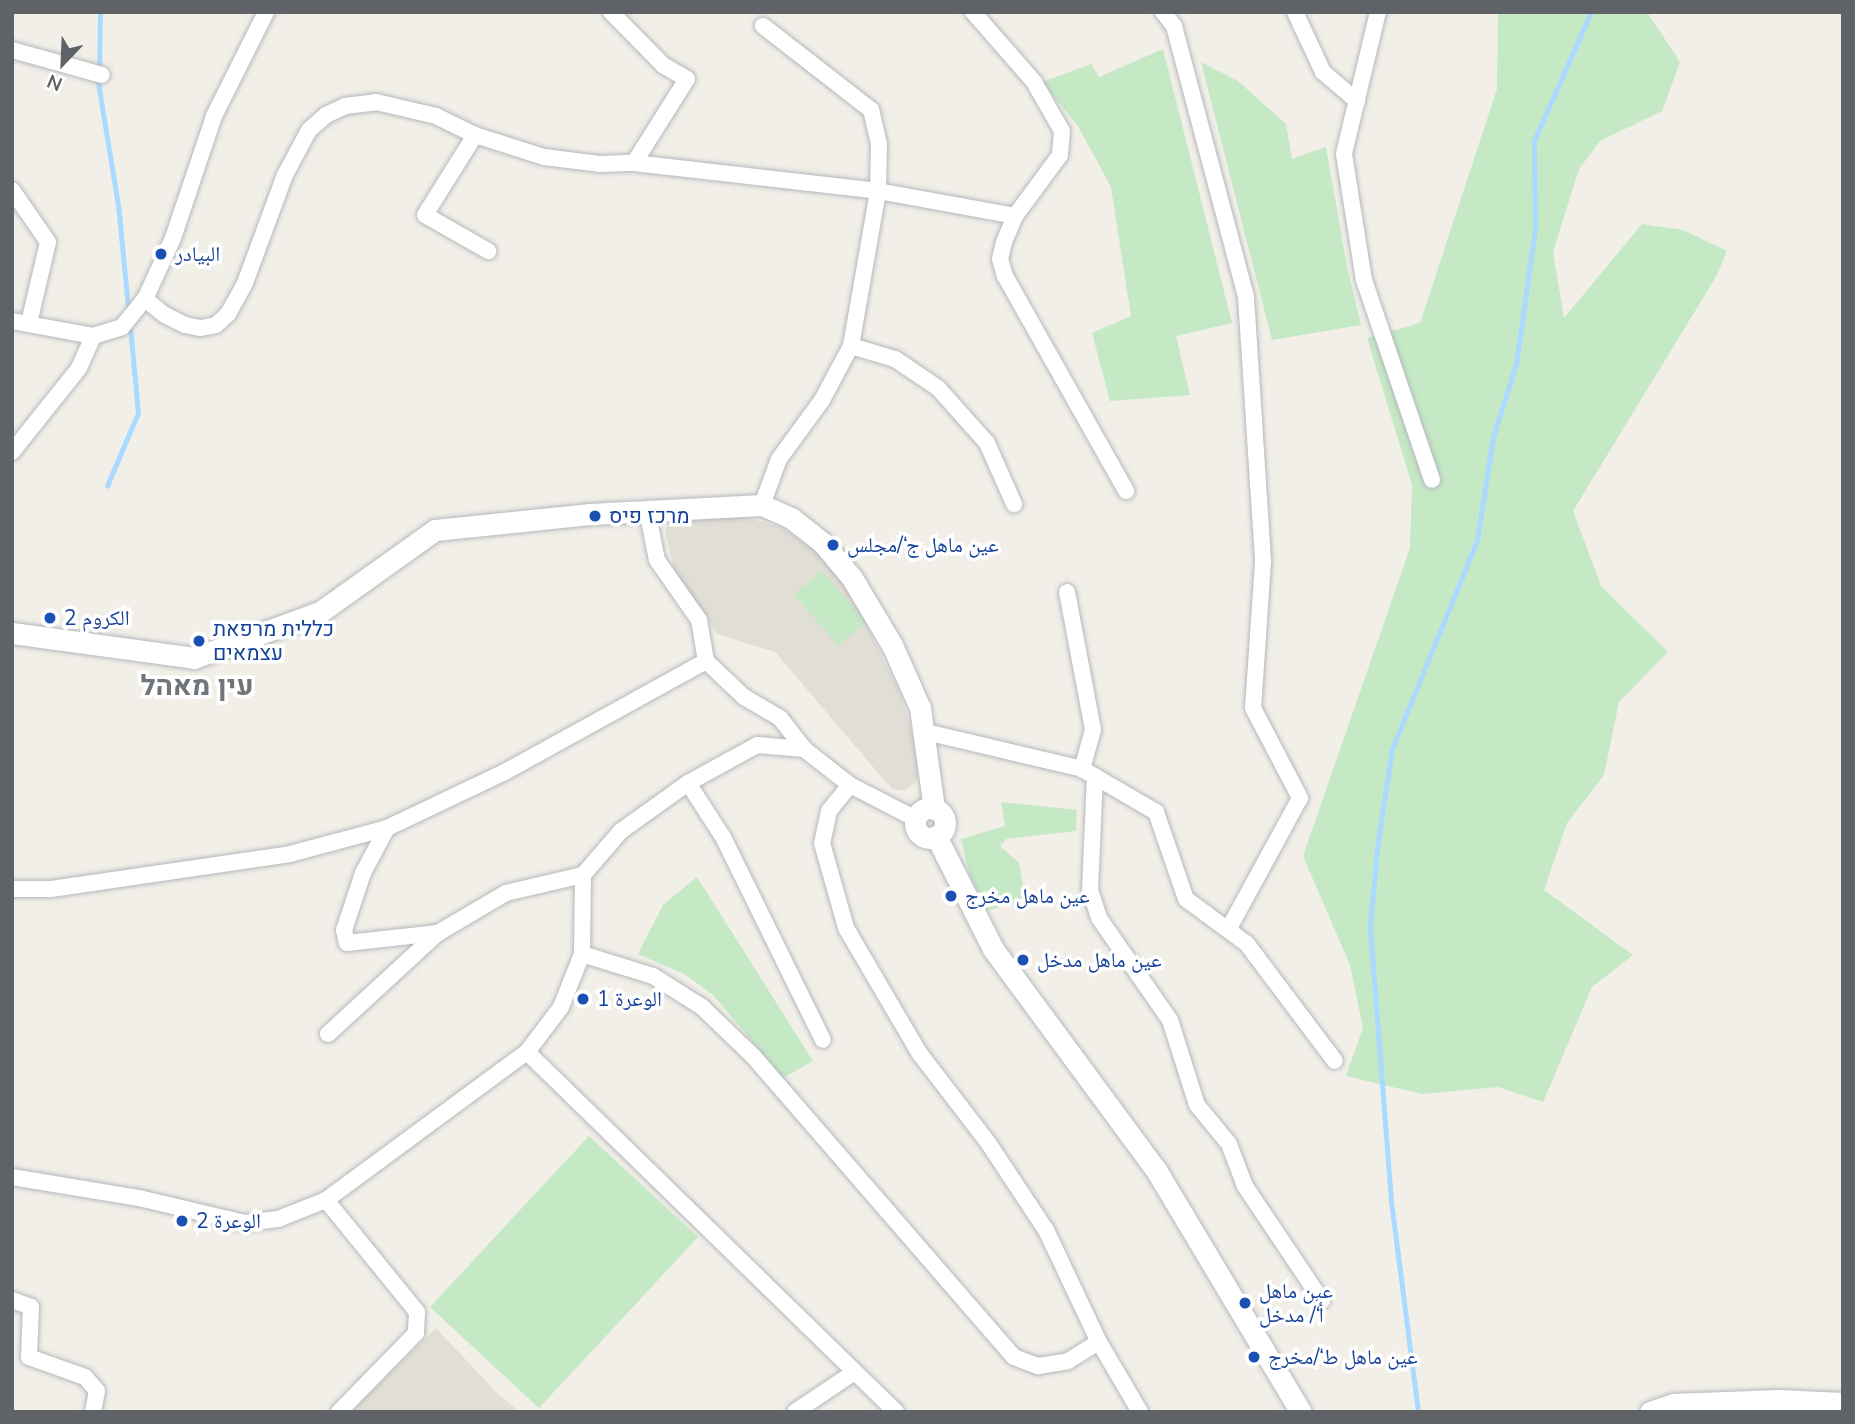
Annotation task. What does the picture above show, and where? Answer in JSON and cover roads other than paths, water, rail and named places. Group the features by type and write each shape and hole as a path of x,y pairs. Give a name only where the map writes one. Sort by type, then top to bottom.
{"street":[{"path":"12,321 93,336 122,327 145,299 173,238 214,116 266,12"},
{"path":"611,12 663,65 687,79 634,163"},
{"path":"973,12 1034,82 1062,131 1060,155 1015,216 1000,259 1005,275 1126,491"},
{"path":"1163,12 1174,26 1246,297 1263,562 1253,708 1300,798 1228,930"},
{"path":"1295,12 1323,72 1357,101"},
{"path":"1375,17 1344,154 1364,280 1432,480"},
{"path":"762,505 779,458 822,400 851,346 878,191 879,144 871,110 763,26"},
{"path":"12,50 102,75"},
{"path":"145,299 165,315 201,328 216,325 228,314 245,283 285,175 309,130 326,115 345,107 376,102 436,116 475,135 544,157 600,164 634,163 878,191 1015,216"},
{"path":"475,135 425,215 488,251"},
{"path":"12,190 48,242 29,323"},
{"path":"12,453 79,368 93,336"},
{"path":"851,346 895,359 938,388 987,443 1014,505"},
{"path":"12,633 194,658 320,612 435,530 647,510 762,505 791,518 823,543 852,578 892,645 920,708 926,732 925,814 918,832 926,838 936,836 993,948 1156,1170 1301,1412"},
{"path":"647,510 657,560 699,620 706,661 744,697 780,718 804,749 850,785 925,814"},
{"path":"1066,593 1093,730 1088,773 1090,890 1099,918 1170,1020 1197,1105 1229,1144 1245,1186 1322,1301"},
{"path":"12,888 51,889 290,854 387,828 505,772 706,661"},
{"path":"926,732 1088,773 1156,812 1186,899 1248,944 1335,1062"},
{"path":"328,1034 438,933 506,893 583,875 621,831 688,783 757,745 804,749"},
{"path":"688,783 723,837 823,1040"},
{"path":"850,785 829,811 822,843 846,928 920,1054 989,1144 1046,1230 1099,1342 1140,1412"},
{"path":"387,828 363,873 344,930 346,943 438,933"},
{"path":"12,1177 139,1198 245,1223 278,1219 326,1200 527,1052 561,1007 582,954 583,875"},
{"path":"582,954 653,976 702,1007 753,1056 1014,1357 1038,1366 1068,1361 1099,1342"},
{"path":"527,1052 575,1096 853,1373 896,1412"},
{"path":"326,1200 416,1312 416,1333 339,1412"},
{"path":"12,1300 31,1307 29,1357 85,1377 97,1391 93,1412"},
{"path":"795,1412 853,1373"},
{"path":"1650,1412 1673,1404 1778,1400 1843,1403"}],"waterway":[{"path":"99,71 100,12"},
{"path":"1418,1412 1391,1201 1370,928 1377,848 1392,749 1477,541 1493,437 1516,364 1535,228 1534,141 1591,12"},
{"path":"98,79 119,209 129,313"},
{"path":"107,486 138,413 130,326"}],"place":[{"name":"البيادر","path":"161,254"},
{"name":"מרכז פיס","path":"595,516"},
{"name":"عين ماهل ج‘/مجلس","path":"833,545"},
{"name":"الكروم 2","path":"50,618"},
{"name":"כללית מרפאת עצמאים","path":"199,641"},
{"name":"عين ماهل مخرج","path":"951,896"},
{"name":"عين ماهل مدخل","path":"1023,960"},
{"name":"الوعرة 1","path":"583,999"},
{"name":"الوعرة 2","path":"182,1221"},
{"name":"عين ماهل أ‘/ مدخل","path":"1245,1303"},
{"name":"عين ماهل ط‘/مخرج","path":"1254,1357"}],"district":[{"name":"עין מאהל","path":"197,686"}]}
